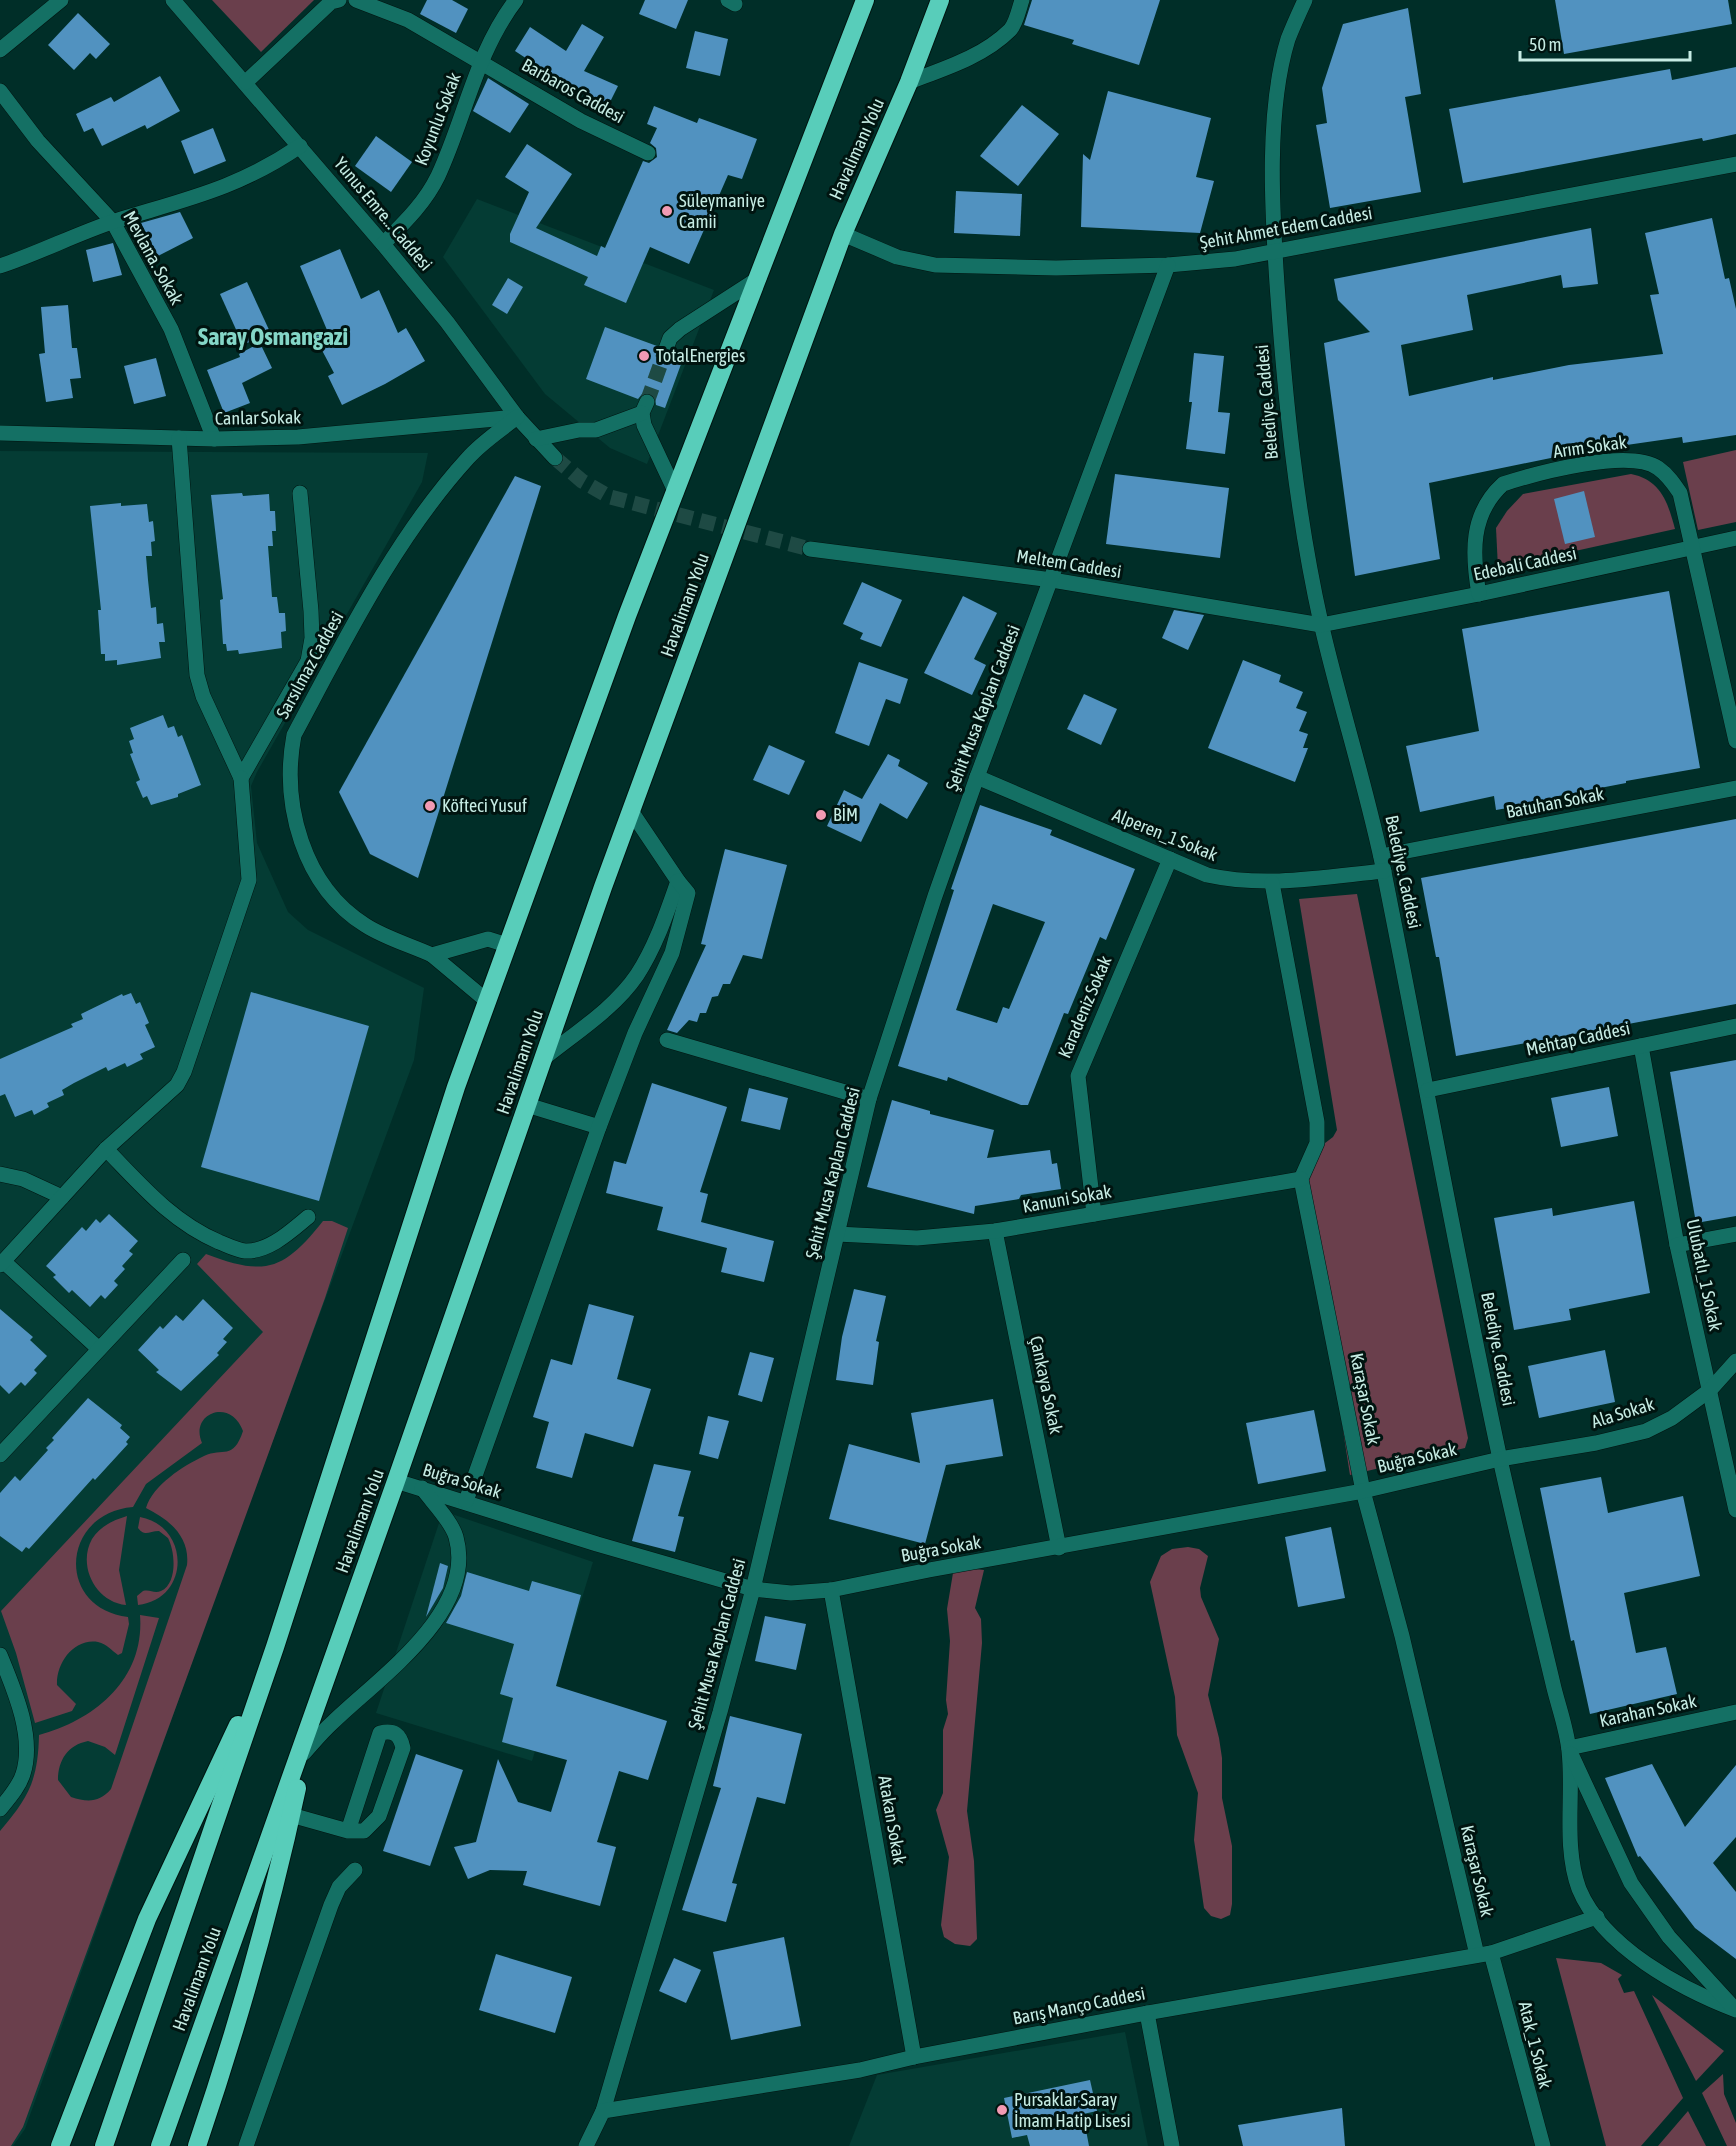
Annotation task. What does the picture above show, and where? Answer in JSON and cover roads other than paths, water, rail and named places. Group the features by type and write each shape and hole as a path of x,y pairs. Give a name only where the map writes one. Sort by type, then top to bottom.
{"highway":[{"name":"Havalimanı Yolu","path":"104,2146 275,1647 456,1087 676,493 865,0"},
{"name":"Havalimanı Yolu","path":"160,2146 631,811 843,234 909,82 940,0"},
{"path":"60,2146 147,1919 275,1647"},
{"path":"197,2146 232,2040 291,1815 317,1704"}],"street":[{"path":"0,50 61,0"},
{"path":"246,82 331,2 339,0"},
{"name":"Barbaros Caddesi","path":"356,0 408,20 581,121 648,153"},
{"name":"Koyunlu Sokak","path":"383,244 415,212 438,175 480,62 516,0"},
{"path":"909,82 965,60 997,40 1011,29 1022,0"},
{"name":"Belediye. Caddesi","path":"1305,0 1289,37 1276,98 1275,251 1287,422 1300,519 1321,625 1382,863 1500,1459 1569,1748"},
{"name":"Yunus Emre... Caddesi","path":"175,1 383,244 447,322 517,417 555,458"},
{"name":"Mevlana. Sokak","path":"0,91 38,141 113,222 171,329 214,439"},
{"path":"0,266 113,222 230,186 268,168 300,146"},
{"name":"Şehit Ahmet Edem Caddesi","path":"843,234 897,257 935,265 1056,268 1168,265 1235,259 1736,164"},
{"name":"Şehit Musa Kaplan Caddesi","path":"603,2111 720,1712 753,1589 869,1100 935,896 977,777 1168,265"},
{"path":"666,349 670,338 680,329 759,278"},
{"path":"536,440 579,430 596,430 644,407 644,425 676,493"},
{"name":"Canlar Sokak","path":"0,432 214,439 309,436 517,417"},
{"name":"Sarsılmaz Caddesi","path":"487,1001 432,955 367,926 328,894 305,851 297,827 289,790 289,762 294,735 378,581 451,478 470,456 517,417"},
{"path":"99,1349 2,1263 106,1149 177,1085 184,1072 249,880 241,778 203,696 197,675 179,438"},
{"name":"Arım Sokak","path":"1479,594 1473,560 1474,536 1481,512 1491,495 1503,484 1615,459 1638,460 1658,468 1680,493 1736,741"},
{"path":"241,778 308,661 312,638 311,611 300,493"},
{"name":"Edebali Caddesi","path":"1321,625 1479,594 1736,538"},
{"name":"Meltem Caddesi","path":"810,549 1052,580 1321,625"},
{"name":"Alperen_1 Sokak","path":"977,777 1207,875 1233,881 1272,883 1382,863"},
{"name":"Batuhan Sokak","path":"1382,863 1736,788"},
{"path":"466,1502 599,1127 636,1033 672,953 688,893 631,811"},
{"name":"Karadeniz Sokak","path":"1094,1214 1078,1076 1170,859"},
{"path":"543,1059 620,996 632,981 648,956 678,881"},
{"path":"1272,883 1317,1122 1317,1143 1301,1179"},
{"path":"432,955 488,939 507,945"},
{"name":"Mehtap Caddesi","path":"1428,1090 1736,1026"},
{"path":"667,1040 869,1100"},
{"name":"Ulubatlı_1 Sokak","path":"1641,1046 1677,1245 1736,1510"},
{"path":"527,1105 599,1127"},
{"path":"106,1149 151,1195 189,1228 235,1248 246,1251 273,1243 308,1217"},
{"path":"0,1174 23,1179 62,1197"},
{"name":"Kanuni Sokak","path":"837,1234 917,1238 995,1231 1301,1179"},
{"name":"Karaşar Sokak","path":"1301,1179 1363,1491 1484,1954"},
{"name":"Çankaya Sokak","path":"995,1231 1059,1548"},
{"path":"1677,1245 1736,1234"},
{"path":"0,1455 183,1260"},
{"name":"Ala Sokak","path":"1500,1459 1596,1443 1646,1431 1672,1418 1710,1390 1736,1361"},
{"name":"Buğra Sokak","path":"396,1481 597,1544 753,1589 791,1593 831,1590 1363,1491 1500,1459"},
{"path":"304,1753 331,1723 415,1644 440,1614 450,1594 460,1558 455,1534 422,1488"},
{"name":"Atakan Sokak","path":"831,1590 915,2056"},
{"path":"0,1657 24,1728 26,1754 23,1774 0,1809"},
{"name":"Karahan Sokak","path":"1569,1748 1736,1712"},
{"path":"291,1815 348,1831 364,1831 379,1816 403,1748 401,1738 396,1734 380,1733 348,1831"},
{"path":"1569,1748 1571,1849 1580,1889 1601,1924 1658,1973 1693,1994 1736,2010"},
{"path":"1569,1748 1631,1883 1669,1937 1736,2010"},
{"path":"246,2146 331,1905 339,1887 355,1870"},
{"name":"Barış Manço Caddesi","path":"603,2111 860,2070 915,2056 1484,1954 1597,1917"},
{"name":"Atak_1 Sokak","path":"1484,1954 1543,2146"},
{"path":"1147,2013 1172,2146"},
{"path":"586,2146 603,2111"}],"tunnel":[{"path":"647,402 666,349"},
{"path":"555,458 582,481 610,497 810,549"}],"place":[{"name":"Süleymaniye Camii","path":"667,211"},
{"name":"TotalEnergies","path":"644,356"},
{"name":"Köfteci Yusuf","path":"430,806"},
{"name":"BİM","path":"821,815"},
{"name":"Pursaklar Saray İmam Hatip Lisesi","path":"1002,2110"}],"district":[{"name":"Saray Osmangazi","path":"273,337"}]}
